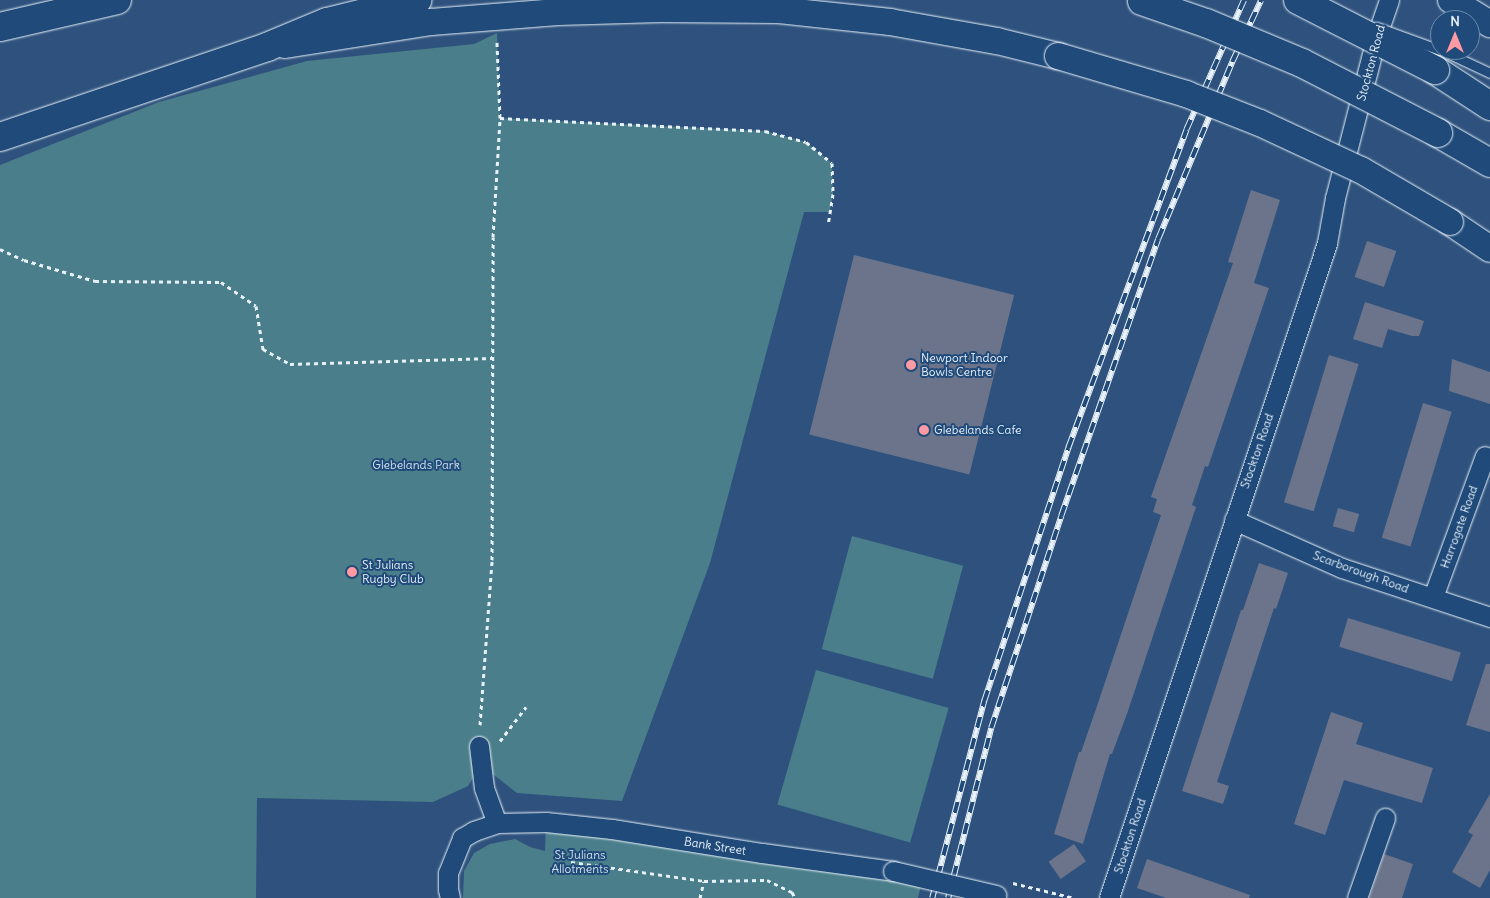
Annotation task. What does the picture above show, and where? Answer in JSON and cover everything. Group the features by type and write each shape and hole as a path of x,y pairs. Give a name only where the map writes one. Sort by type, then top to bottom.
{"highway":[{"path":"0,27 117,0"},
{"path":"0,137 267,47 327,22 417,0"},
{"path":"1140,1 1206,23 1302,63 1438,133 1487,163"},
{"path":"1302,2 1430,52"},
{"path":"1443,60 1490,106"}],"main road":[{"path":"1451,0 1490,24"},
{"path":"267,47 431,22 558,12 661,9 768,10 890,22 997,41 1058,56 1186,94 1260,123 1361,170 1450,222 1490,249"}],"street":[{"name":"Stockton Road","path":"1109,898 1327,243 1338,188 1389,0"},
{"name":"Harrogate Road","path":"1433,597 1484,456"},
{"name":"Scarborough Road","path":"1234,520 1342,568 1490,617"},
{"path":"479,746 484,788 497,823"},
{"path":"1357,898 1385,818"},
{"name":"Bank Street","path":"450,898 448,873 462,838 474,831 497,823 546,822 612,829 762,854 893,871 1005,892"}],"lane":[{"path":"1302,2 1365,23 1430,52"},
{"path":"1451,60 1488,72"}],"path":[{"path":"479,746 492,560 493,237 500,118 497,34"},
{"path":"500,118 765,131 806,142 832,163 833,194 828,224"},
{"path":"0,249 24,260 95,281 221,282 256,306 263,349 290,364 493,358"},
{"path":"481,765 526,707"},
{"path":"762,854 760,870 767,880"},
{"path":"571,862 704,881 767,880 792,892 795,898"},
{"path":"700,898 704,881"},
{"path":"1005,892 1074,898"}],"green space":[{"name":"Glebelands Park","path":"497,33 500,118 765,131 806,142 832,163 833,194 830,212 804,212 710,563 622,801 517,793 481,765 468,786 433,802 257,798 256,898 0,898 0,165 159,102 307,61 474,44"},
{"path":"852,536 963,566 933,679 822,649"},
{"path":"816,670 949,708 910,843 777,805"},
{"name":"St Julians Allotments","path":"546,822 923,877 918,898 463,898 464,871 474,853 490,844 515,839 530,847 545,851"}],"building":[{"path":"1251,190 1280,200 1254,283 1269,288 1208,467 1205,466 1192,505 1196,507 1128,711 1112,754 1110,754 1083,844 1054,834 1079,752 1081,752 1096,709 1161,515 1153,512 1157,499 1151,497 1233,263 1228,262"},
{"path":"1367,241 1396,251 1384,287 1355,277"},
{"name":"Newport Indoor Bowls Centre","path":"854,255 1014,295 969,474 809,435"},
{"path":"1365,302 1424,321 1419,336 1412,336 1388,329 1382,348 1353,339"},
{"path":"1329,355 1359,364 1314,511 1284,502"},
{"path":"1452,359 1490,372 1490,404 1449,391"},
{"path":"1423,403 1452,412 1410,547 1382,538"},
{"path":"1338,508 1359,514 1354,532 1333,526"},
{"path":"1259,563 1288,573 1276,609 1274,608 1217,782 1229,786 1223,804 1182,791 1241,610 1243,610"},
{"path":"1348,618 1461,652 1452,681 1339,647"},
{"path":"1486,664 1490,664 1490,732 1466,725"},
{"path":"1331,712 1363,723 1356,744 1433,768 1422,803 1344,780 1325,835 1294,824"},
{"path":"1490,794 1490,870 1480,888 1452,872 1473,835 1468,832"},
{"path":"1074,844 1086,861 1061,879 1049,862"},
{"path":"1384,854 1413,864 1402,898 1369,898"},
{"path":"1147,859 1250,895 1249,898 1166,898 1137,888"}],"railway":[{"path":"932,898 984,701 1068,448 1186,130 1244,0"},
{"path":"948,898 991,728 1061,516 1158,239 1232,62 1261,0"}],"place":[{"name":"Newport Indoor Bowls Centre","path":"911,365"},
{"name":"Glebelands Cafe","path":"924,430"},
{"name":"St Julians Rugby Club","path":"352,572"}]}
